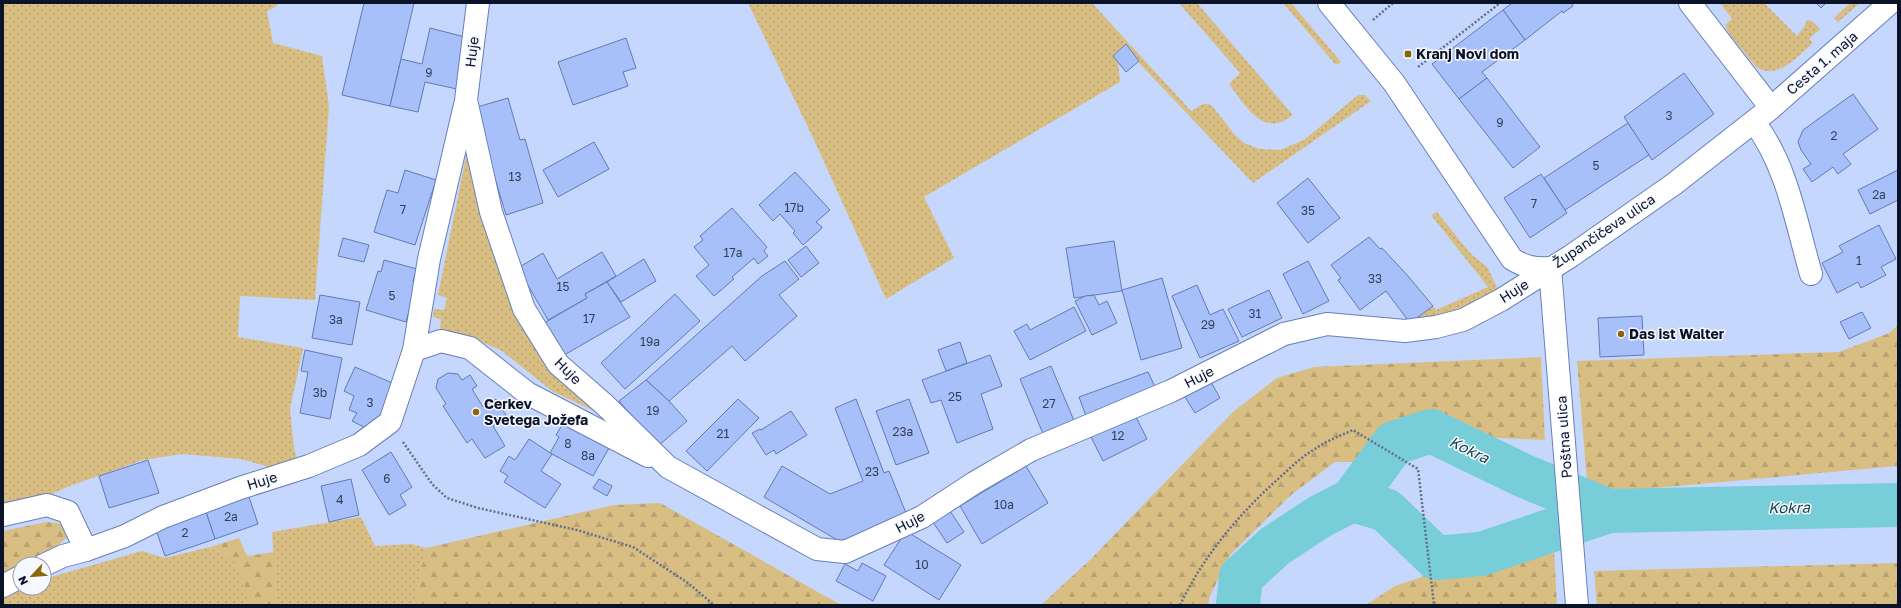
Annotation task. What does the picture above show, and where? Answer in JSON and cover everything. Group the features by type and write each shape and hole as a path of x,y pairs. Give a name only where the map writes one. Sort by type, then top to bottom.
{"street":[{"name":"Huje","path":"52,561 63,556 86,550 125,536 177,512 240,488 309,466 359,446 390,422 414,350 429,258 466,100 478,3"},
{"name":"Župančičeva ulica","path":"1329,3 1394,83 1512,259 1522,266 1536,269 1550,268 1571,256 1674,184 1754,122"},
{"path":"1690,3 1771,108"},
{"name":"Cesta 1. maja","path":"1754,122 1890,3"},
{"name":"Huje","path":"466,100 491,212 524,309 558,364 605,405 668,467 817,549 845,552 922,517 974,482 1031,450 1171,391 1284,334 1327,324 1405,332 1436,327 1463,320 1501,300 1550,268"},
{"path":"1754,122 1767,138 1780,168 1811,274"},
{"name":"Poštna ulica","path":"1550,268 1577,605"},
{"path":"414,350 442,341 470,348 527,393 668,467"},
{"path":"3,515 47,505 68,512 86,550"},
{"path":"3,586 12,581"}],"path":[{"path":"1371,22 1393,3"},
{"path":"1418,67 1500,3"},
{"path":"390,422 432,484 447,498 478,508 577,530 633,547 688,583 714,605"},
{"path":"1180,605 1191,581 1216,545 1252,503 1291,467 1315,449 1353,430 1418,469 1434,605"}],"green space":[{"path":"3,3 276,3 277,6 267,11 273,43 322,56 329,106 315,300 240,296 238,337 303,348 290,409 294,448 297,460 269,467 241,459 182,454 143,460 67,487 28,505 3,510"},
{"path":"748,3 1092,3 1191,111 1203,104 1208,104 1213,107 1235,135 1244,143 1259,149 1280,150 1304,140 1358,95 1365,95 1371,101 1253,183 1138,62 1139,60 1126,44 1113,56 1118,63 1120,82 924,197 954,258 886,299 815,142"},
{"path":"1179,3 1197,3 1293,115 1282,121 1273,123 1264,122 1256,117 1242,102 1229,84 1240,73"},
{"path":"1283,3 1291,3 1341,62 1336,65"},
{"path":"1720,3 1764,3 1797,36 1807,20 1812,21 1820,29 1809,39 1813,43 1789,64 1782,68 1767,71 1756,66 1731,36 1725,25 1732,19"},
{"path":"1850,3 1860,3 1838,22 1834,18"},
{"path":"468,147 518,313 636,440 590,409 552,391 502,351 469,336 440,329 441,319 433,317 434,309 444,310 447,298 438,295"},
{"path":"1437,212 1470,253 1487,267 1499,291 1458,309 1410,323 1433,306 1436,310 1488,287 1431,215"},
{"path":"1898,325 1898,466 1588,494 1577,361 1839,352 1889,333"},
{"path":"1541,357 1545,440 1434,435 1369,462 1335,462 1291,495 1230,555 1210,596 1208,605 1041,605 1092,558 1234,411 1277,378 1314,367"},
{"path":"660,503 841,605 414,605 426,548 614,505"},
{"path":"361,517 375,546 412,544 426,548 414,605 277,605 272,532"},
{"path":"46,522 66,524 70,535 43,556 12,556 12,572 3,577 3,531"},
{"path":"239,538 247,556 274,552 277,605 251,605 241,574 233,559 210,547"},
{"path":"210,547 233,559 241,573 251,605 3,605 3,595 12,591 12,596 52,596 52,577 142,551 165,558"},
{"path":"1554,550 1557,605 1366,605 1395,586 1442,570 1456,559 1490,553"},
{"path":"1898,563 1898,605 1597,605 1594,571"}],"building":[{"path":"364,3 414,3 390,106 342,95"},
{"path":"1512,3 1573,3 1573,6 1563,13 1562,11 1525,40 1503,10"},
{"path":"1816,3 1826,3 1821,8"},
{"path":"1503,10 1525,40 1482,72 1487,78 1459,99 1432,64"},
{"path":"430,28 469,38 457,89 425,82 418,112 390,106 401,59 422,64"},
{"path":"626,38 636,68 623,72 628,86 573,105 558,62"},
{"path":"1126,44 1139,61 1126,72 1113,56"},
{"path":"1684,73 1714,114 1652,160 1624,117"},
{"path":"1487,78 1540,147 1513,168 1459,99"},
{"path":"1853,94 1878,129 1843,154 1851,164 1838,174 1833,167 1812,182 1803,169 1811,164 1801,150 1798,142 1803,130"},
{"path":"508,98 520,140 525,139 543,203 506,215 474,108"},
{"path":"1628,123 1649,155 1565,210 1544,178"},
{"path":"594,142 609,169 558,197 543,170"},
{"path":"405,170 436,180 415,245 374,232 387,190 398,193"},
{"path":"1898,170 1898,200 1870,214 1858,190"},
{"path":"795,172 830,210 816,222 822,227 821,229 803,245 793,233 795,231 780,214 773,221 759,205"},
{"path":"1541,174 1567,213 1530,238 1504,198"},
{"path":"1308,178 1340,218 1308,243 1277,203"},
{"path":"732,208 767,247 764,251 768,256 758,264 754,258 732,277 734,279 714,296 696,276 709,265 694,247 703,240 700,236"},
{"path":"1879,225 1896,259 1881,267 1886,275 1861,288 1858,282 1837,293 1822,263 1843,252 1839,246"},
{"path":"1369,237 1380,249 1382,248 1408,276 1433,306 1410,323 1386,291 1360,310 1338,280 1341,278 1331,265"},
{"path":"343,238 369,245 364,262 338,256"},
{"path":"1114,241 1122,291 1074,298 1066,248"},
{"path":"806,246 819,263 801,277 788,260"},
{"path":"602,252 616,276 585,294 587,298 548,320 518,268 543,253 557,279"},
{"path":"644,259 656,281 621,302 607,282"},
{"path":"384,260 417,269 413,281 417,282 406,322 366,310 378,271 381,272"},
{"path":"785,261 799,279 779,295 797,316 745,361 732,346 669,401 646,380 762,276"},
{"path":"1308,261 1329,301 1303,314 1283,274"},
{"path":"1162,278 1182,348 1141,360 1122,290"},
{"path":"607,282 630,317 559,358 539,326 587,298 585,294"},
{"path":"1197,285 1210,315 1223,309 1239,341 1200,358 1172,296"},
{"path":"1269,290 1282,318 1242,337 1228,309"},
{"path":"675,294 700,321 625,389 601,363"},
{"path":"320,295 360,302 352,345 312,338"},
{"path":"1094,295 1099,305 1107,301 1117,323 1092,335 1075,301 1085,296"},
{"path":"1074,307 1086,331 1030,360 1014,331 1027,324 1030,330"},
{"path":"1862,312 1871,328 1849,339 1840,322"},
{"name":"Das ist Walter","path":"1642,316 1644,355 1600,357 1598,318"},
{"path":"960,342 967,363 946,371 938,350"},
{"path":"305,350 342,358 330,419 300,413 308,372 301,371"},
{"path":"990,355 1002,386 981,394 993,429 957,443 941,400 931,403 922,380"},
{"path":"1051,366 1075,423 1044,436 1020,379"},
{"path":"355,367 397,385 381,422 368,429 352,421 357,413 349,410 354,396 344,391"},
{"path":"1148,372 1156,389 1086,416 1079,397"},
{"name":"Cerkev Svetega Jožefa","path":"448,373 458,374 462,380 470,375 477,386 472,389 483,407 496,399 507,417 493,426 505,446 485,458 472,439 467,443 443,406 446,404 436,388 438,379"},
{"path":"646,380 669,401 687,421 658,446 619,401"},
{"path":"1211,382 1220,398 1195,413 1185,397"},
{"path":"738,399 759,418 707,471 686,451"},
{"path":"856,399 884,473 889,471 908,518 844,544 764,497 782,466 830,494 863,481 835,408"},
{"path":"909,399 929,453 896,465 876,411"},
{"path":"791,411 807,435 776,454 774,450 766,455 752,433 760,429 761,430"},
{"path":"1133,411 1147,439 1103,461 1089,433"},
{"path":"565,420 612,443 593,476 550,453 559,437 556,435"},
{"path":"529,439 552,454 541,471 561,484 545,508 504,482 508,476 500,471 509,456 515,460"},
{"path":"391,452 412,487 400,495 406,505 389,515 362,470"},
{"path":"148,460 159,493 109,508 99,476"},
{"path":"1026,466 1048,503 982,544 960,506"},
{"path":"351,479 359,515 329,522 321,486"},
{"path":"599,479 612,486 607,496 593,488"},
{"path":"248,494 258,524 215,539 205,509"},
{"path":"948,508 964,532 947,543 931,519"},
{"path":"205,509 215,539 165,556 155,527"},
{"path":"906,531 961,565 939,600 884,565"},
{"path":"862,563 886,576 873,601 836,581 845,564 858,571"}],"waterway":[{"name":"Kokra","path":"1352,500 1394,443 1431,431 1522,475 1609,511"},
{"name":"Kokra","path":"1238,605 1241,577 1275,546 1319,517 1352,500 1386,510 1436,558 1481,554 1609,511 1898,505"}],"place":[{"name":"Kranj Novi dom","path":"1408,54"},
{"name":"Das ist Walter","path":"1621,334"},
{"name":"Cerkev Svetega Jožefa","path":"476,412"}]}
